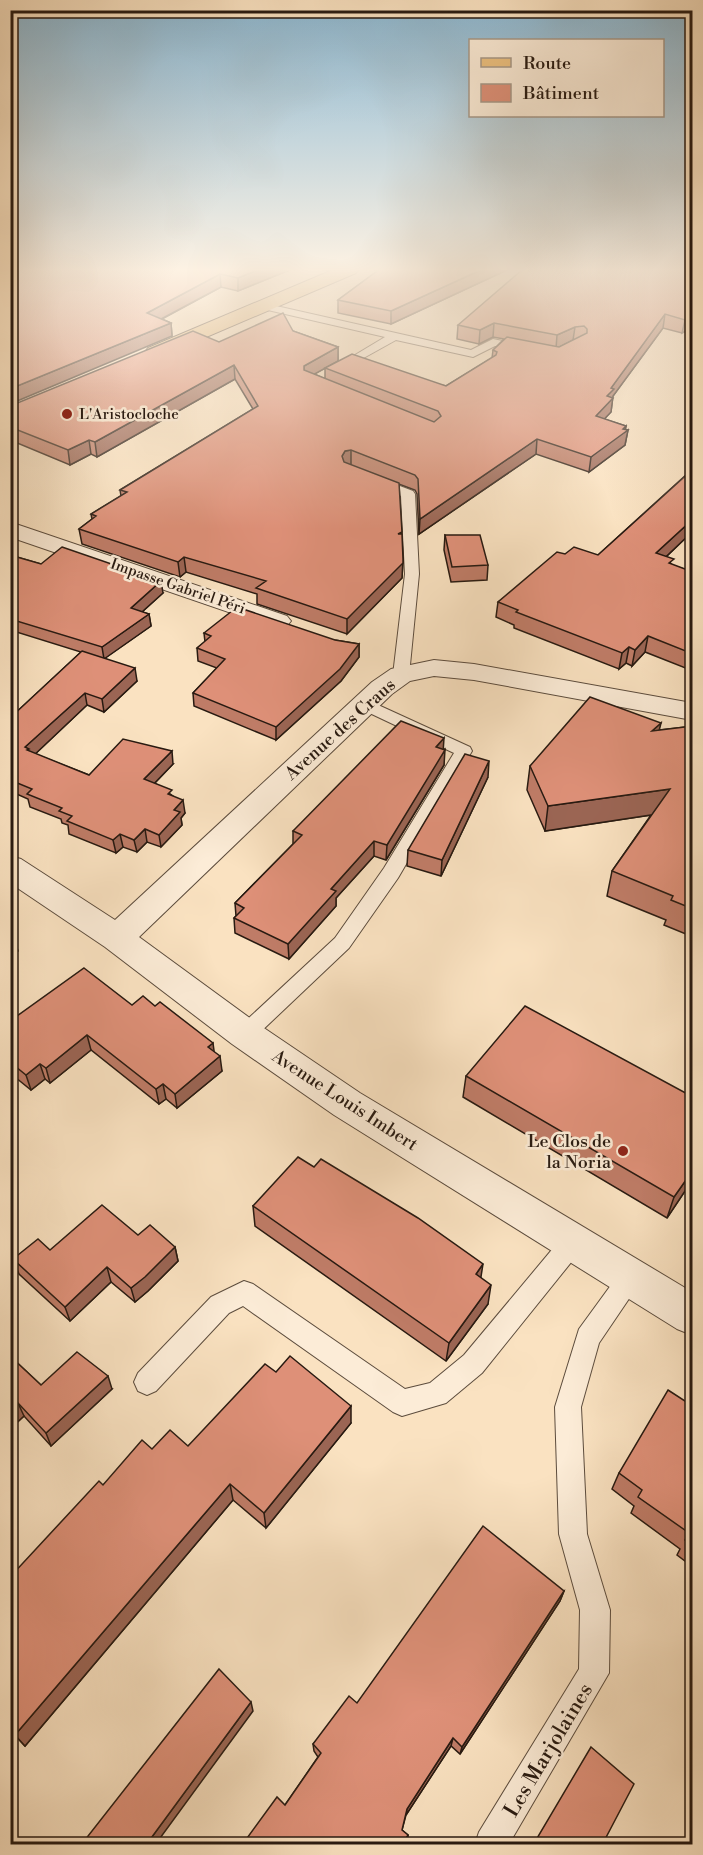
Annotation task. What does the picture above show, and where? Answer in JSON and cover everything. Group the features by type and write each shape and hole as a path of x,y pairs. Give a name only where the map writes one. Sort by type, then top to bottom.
{"main road":[{"path":"137,359 145,356"}],"street":[{"name":"Impasse Gabriel Péri","path":"10,529 301,629"},
{"name":"Avenue des Craus","path":"117,938 365,704 401,675 434,668 474,672 693,712"},
{"name":"Avenue Louis Imbert","path":"10,867 117,938 245,1034 346,1104 693,1315"}],"lane":[{"path":"359,356 346,363 382,371"},
{"path":"360,474 408,494 412,574 401,675"},
{"path":"245,1034 342,943 391,873 464,751 365,704"},
{"path":"147,1382 220,1305 244,1292 402,1403 437,1394 474,1364 573,1242"},
{"name":"Les Marjolaines","path":"491,1845 594,1673 595,1610 573,1534 568,1407 588,1338 632,1278"}],"building":[{"path":"10,356 92,356 10,389"},
{"path":"133,356 323,356 304,366 304,370 434,422 441,416 438,411 325,368 349,356 357,356 446,386 495,356 635,356 611,388 614,389 607,396 613,398 596,416 626,426 623,429 628,430 591,457 537,439 420,519 418,479 415,475 351,450 345,451 342,456 344,462 399,483 402,532 398,534 402,534 403,559 403,563 347,619 256,588 266,581 184,557 178,562 79,529 96,516 91,514 127,492 120,490 258,406 234,365 95,442 89,440 68,450 10,427 10,406"},
{"path":"693,469 693,519 656,553 674,559 669,563 693,572 693,654 648,636 635,650 629,647 622,653 516,612 518,610 498,602 557,552 565,554 574,547 598,555"},
{"path":"445,535 480,535 488,565 452,567"},
{"path":"62,547 161,581 131,608 149,614 102,647 10,619 10,555 41,564"},
{"path":"237,607 335,640 359,644 340,669 276,727 193,693 225,659 197,648 211,636 204,633"},
{"path":"82,651 135,668 102,699 85,693 25,747 29,749 27,750 89,775 123,739 172,751 144,779 172,790 168,794 183,800 174,810 180,812 159,835 145,829 134,840 120,834 113,840 67,821 72,816 59,811 62,808 27,794 32,789 10,780 10,718"},
{"path":"590,697 661,723 652,731 693,726 693,909 671,900 673,896 612,871 670,789 548,806 530,766"},
{"path":"401,721 444,738 436,747 445,750 387,845 374,841 331,889 336,891 288,944 234,918 244,908 235,903 302,835 293,831"},
{"path":"465,754 489,761 442,860 408,850"},
{"path":"84,968 132,1005 143,996 155,1006 160,1002 213,1043 208,1047 220,1056 175,1094 163,1084 156,1089 87,1035 46,1068 40,1064 26,1075 10,1062 10,1021"},
{"name":"Le Clos de la Noria","path":"525,1006 693,1097 693,1170 674,1197 466,1076"},
{"path":"298,1157 314,1167 321,1159 418,1218 483,1264 476,1274 491,1285 449,1343 253,1206"},
{"path":"102,1205 138,1235 150,1225 175,1247 131,1288 107,1267 65,1307 13,1259 38,1239 50,1250"},
{"path":"77,1352 108,1376 46,1433 18,1403 10,1410 10,1356 41,1385"},
{"path":"290,1356 351,1406 264,1513 230,1484 15,1735 10,1730 10,1585 12,1583 10,1577 99,1481 103,1485 142,1440 152,1449 170,1430 188,1446 265,1364 276,1372"},
{"path":"668,1390 691,1405 693,1402 693,1545 685,1540 689,1533 638,1497 642,1490 619,1473"},
{"path":"483,1526 564,1591 462,1747 453,1738 407,1809 402,1830 408,1835 402,1845 242,1845 277,1797 285,1805 321,1753 313,1744 349,1696 357,1703"},
{"path":"219,1669 251,1702 146,1845 81,1845"},
{"path":"591,1747 634,1784 602,1845 533,1845"}],"place":[{"name":"L'Aristocloche","path":"67,414"},
{"name":"Le Clos de la Noria","path":"623,1151"}]}
